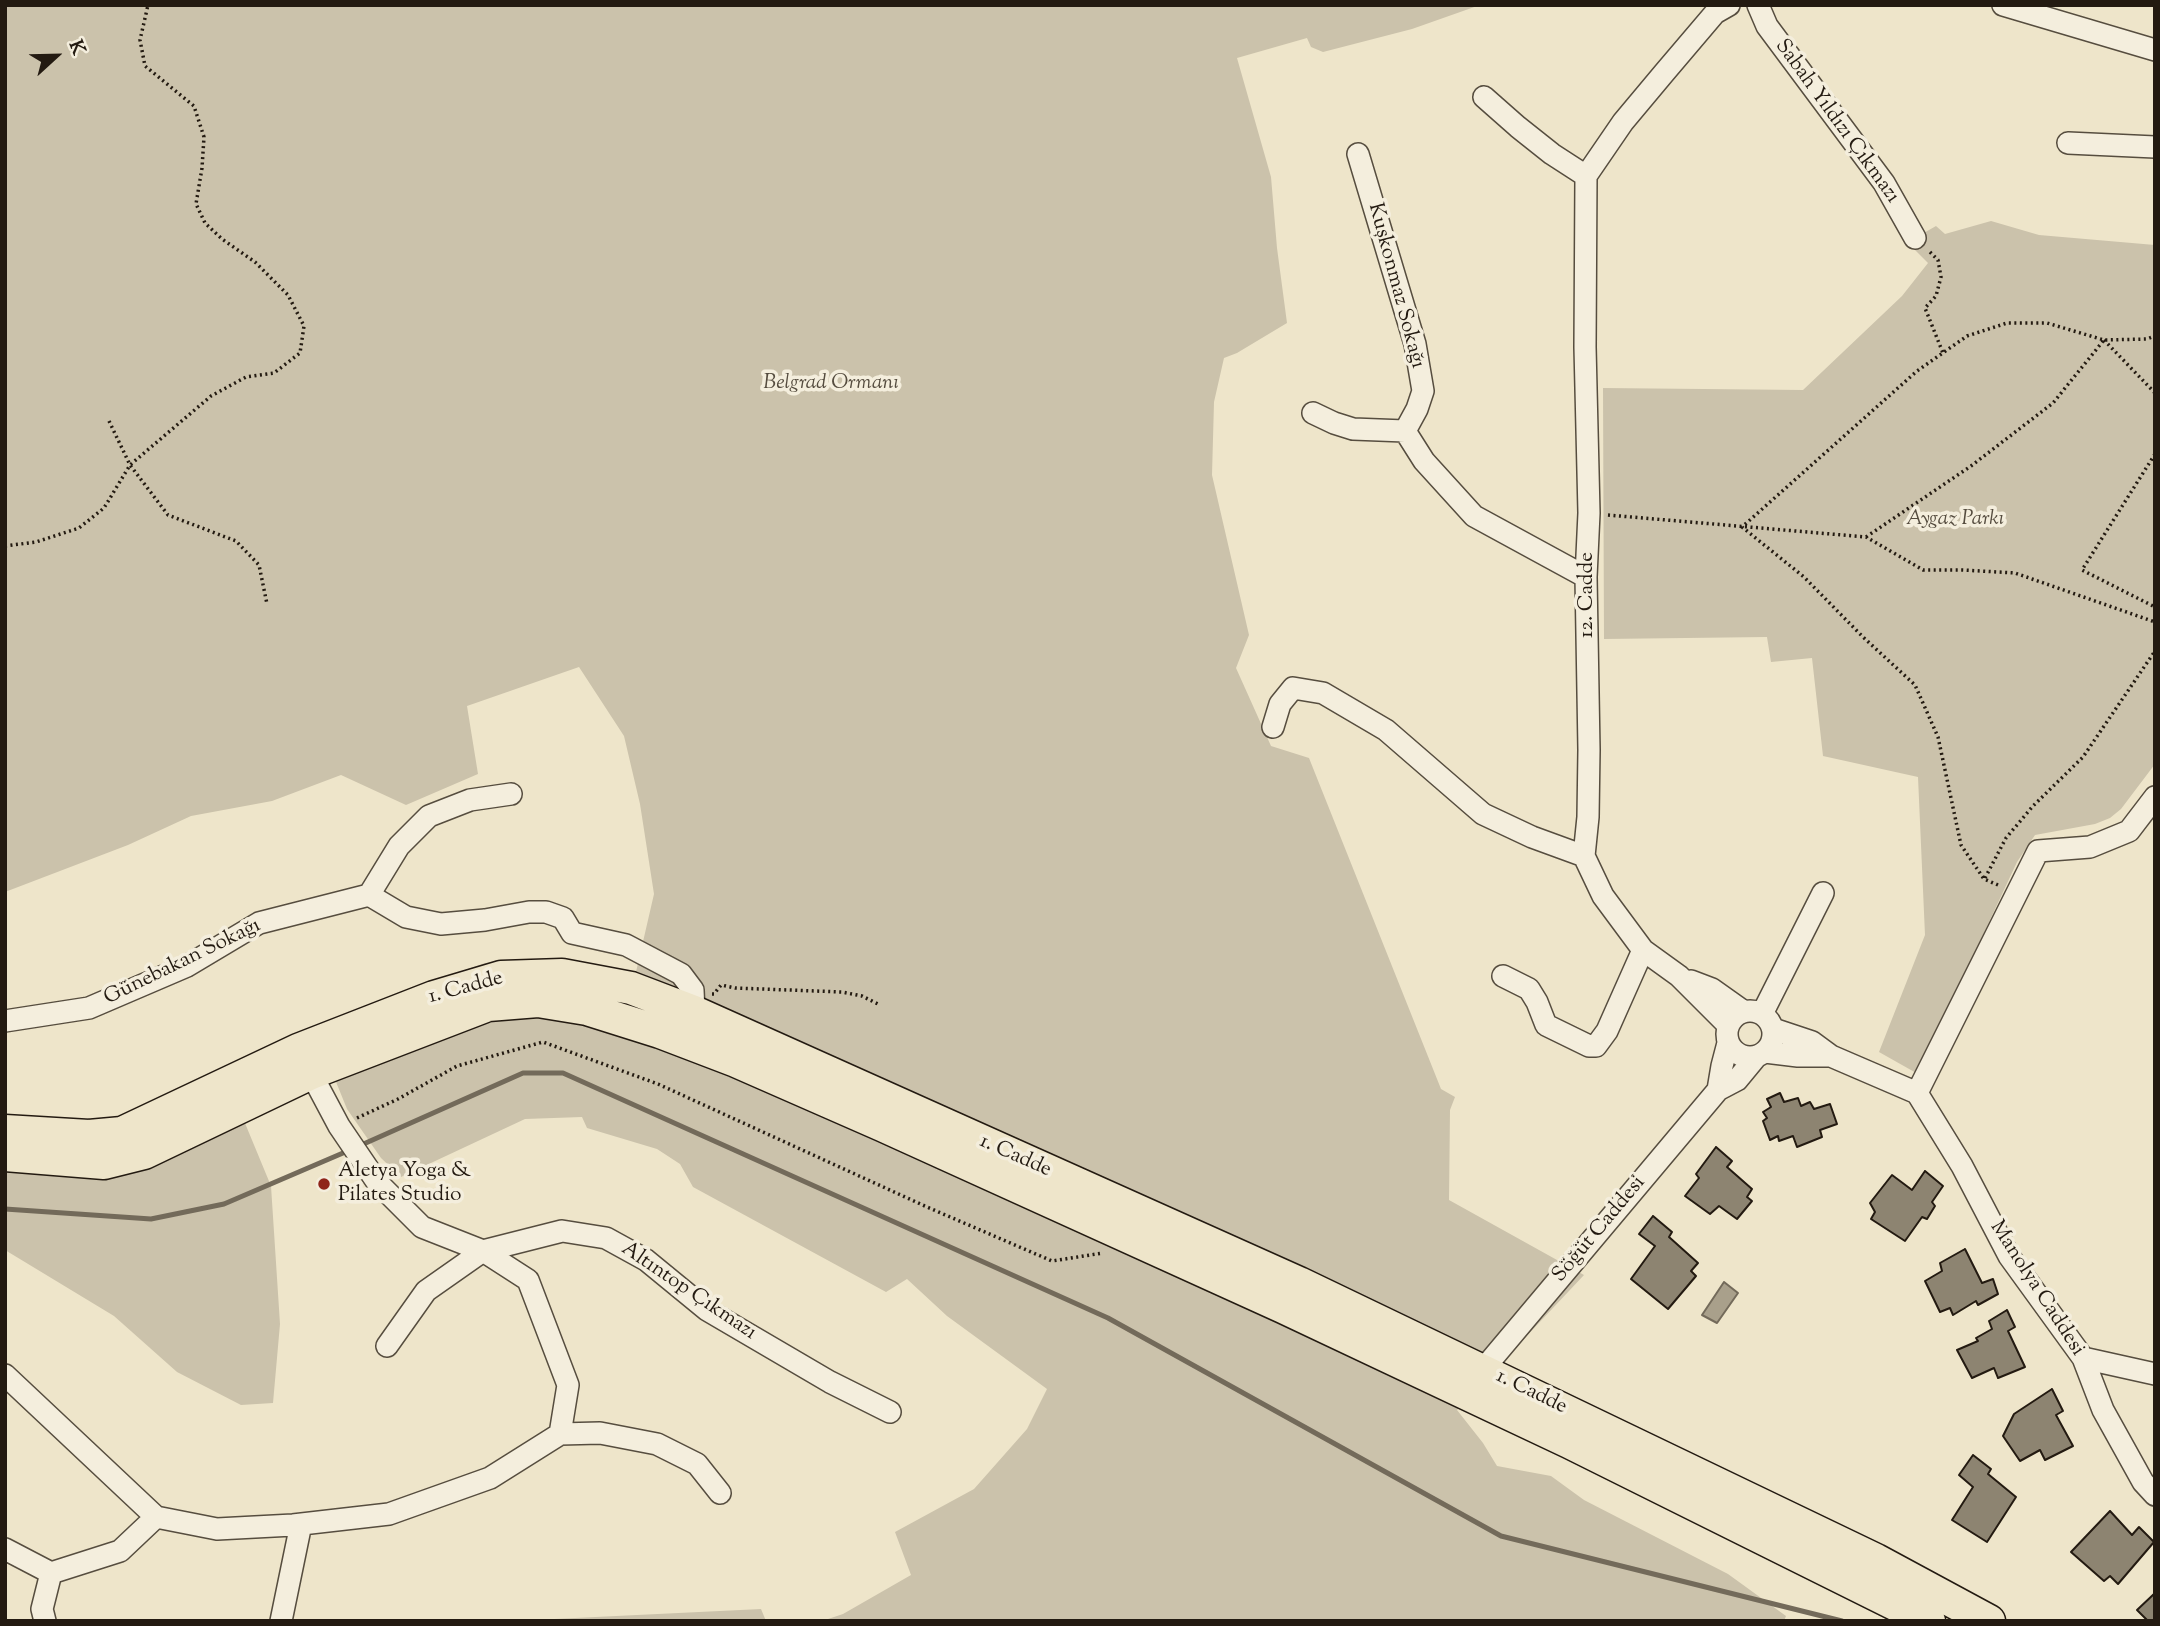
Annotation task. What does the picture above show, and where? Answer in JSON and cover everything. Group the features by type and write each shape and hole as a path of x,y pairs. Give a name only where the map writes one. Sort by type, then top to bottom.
{"main road":[{"name":"1. Cadde","path":"5,1130 89,1136 122,1133 304,1061 488,1005 538,1001 587,1009 691,1015 736,1061 1474,1381 1876,1560 1989,1621"},
{"name":"1. Cadde","path":"5,1155 104,1163 144,1153 304,1061"},
{"name":"1. Cadde","path":"1474,1381 1929,1621"}],"street":[{"name":"Sabah Yıldızı Çıkmazı","path":"1758,5 1767,26 1884,183 1915,238"},
{"path":"2003,5 2155,50"},
{"path":"1484,97 1552,154 1586,176 1623,122 1718,8"},
{"path":"2068,143 2155,147"},
{"name":"Kuşkonmaz Sokağı","path":"1358,154 1415,344 1423,391 1418,409 1405,431"},
{"name":"12. Cadde","path":"1584,856 1588,817 1589,648 1586,577 1590,513 1586,176"},
{"path":"1313,413 1353,429 1405,431 1424,461 1474,516 1586,577"},
{"path":"1273,727 1280,704 1293,688 1323,693 1385,730 1483,814 1532,837 1584,856 1603,896 1643,950 1679,976 1712,989 1747,1024 1772,1041 1761,1054"},
{"path":"511,794 470,800 429,816 400,846 369,895 406,917 441,924 529,912 546,912 563,918 572,933 626,945 681,974 691,1015"},
{"path":"1747,1024 1812,1042 1831,1056 1917,1093 2038,851 2090,847 2129,831 2154,801"},
{"path":"1718,1090 1721,1066 1823,893"},
{"name":"Günebakan Sokağı","path":"5,1021 89,1008 187,965 259,923 369,895"},
{"path":"1503,976 1529,989 1546,1025 1589,1046 1597,1046 1607,1031 1643,950"},
{"path":"1747,1024 1737,1053 1742,1056 1831,1056"},
{"name":"Söğüt Caddesi","path":"1474,1381 1718,1090 1737,1080 1761,1054"},
{"path":"304,1061 343,1132 377,1182 422,1227 483,1251 527,1280 568,1385 560,1434"},
{"name":"Manolya Caddesi","path":"1917,1093 1962,1166 2009,1255 2083,1358 2103,1410 2143,1482 2155,1495"},
{"name":"Altıntop Çıkmazı","path":"387,1346 426,1291 483,1251 562,1231 606,1238 646,1260 707,1310 830,1382 890,1412"},
{"path":"2083,1358 2155,1374"},
{"path":"5,1375 156,1517 217,1529 301,1524 389,1514 490,1478 560,1434 600,1433 657,1444 697,1464 720,1493"},
{"path":"5,1549 51,1573 120,1551 156,1517"},
{"path":"281,1621 301,1524"},
{"path":"45,1621 42,1609 51,1573"}],"path":[{"path":"5,546 36,542 79,528 104,508 130,465 211,396 246,377 275,373 300,353 304,326 288,295 255,261 222,239 205,223 196,204 204,138 194,106 145,66 140,40 148,5"},
{"path":"1915,238 1938,260 1941,277 1936,296 1925,308 1943,353"},
{"path":"1742,527 1917,371 1967,336 2007,323 2047,323 2104,340 2147,339 2155,336"},
{"path":"2104,340 2155,393"},
{"path":"1866,537 1971,466 2053,403 2104,340"},
{"path":"109,421 130,465 168,515 236,541 259,565 267,604"},
{"path":"2155,454 2082,570 2155,607"},
{"path":"1590,513 1866,537 1923,570 2015,573 2155,622"},
{"path":"1742,527 1804,577 1915,685 1938,737 1961,845 1984,879 2017,894"},
{"path":"1984,879 2006,838 2033,806 2083,757 2155,651"},
{"path":"691,1015 721,985 852,993 880,1005"},
{"path":"343,1132 457,1066 542,1042 658,1084 1052,1261 1112,1252"}],"green space":[{"name":"Belgrad Ormanı","path":"5,5 1480,5 1412,29 1323,52 1311,47 1307,38 1237,58 1271,177 1287,323 1224,358 1214,402 1212,475 1249,635 1236,668 1271,746 1309,758 1441,1089 1455,1097 1450,1110 1449,1200 1584,1275 1457,1410 1497,1466 1551,1476 1584,1500 1728,1574 1786,1616 1784,1621 822,1621 843,1614 911,1575 895,1532 974,1489 1027,1429 1047,1389 947,1316 907,1279 886,1292 693,1187 680,1164 657,1149 587,1128 582,1117 525,1119 401,1177 381,1158 347,1109 315,1030 380,1000 485,963 520,960 576,962 636,972 654,894 640,804 624,736 579,667 467,706 478,774 406,805 341,775 272,801 191,816 128,845 5,892"},
{"name":"Aygaz Parkı","path":"1991,221 2039,235 2155,245 2155,764 2121,809 2110,818 2095,824 2035,835 2017,862 1918,1074 1879,1052 1925,935 1918,777 1823,756 1812,658 1771,662 1767,637 1604,639 1603,388 1803,390 1902,296 1928,263 1910,245 1915,238 1936,226 1945,234"},
{"path":"223,1070 271,1186 280,1324 273,1403 241,1405 177,1372 114,1316 5,1250 5,1120 111,1121"},
{"path":"761,1609 766,1621 513,1621"}],"shaded area":[{"path":"1724,1282 1738,1293 1717,1323 1702,1315"}],"building":[{"path":"1780,1093 1784,1102 1798,1098 1801,1106 1810,1102 1814,1109 1830,1104 1837,1124 1820,1130 1822,1137 1797,1147 1793,1136 1779,1141 1778,1136 1770,1140 1763,1121 1767,1118 1763,1112 1771,1107 1767,1099"},
{"path":"1716,1147 1732,1161 1727,1167 1752,1189 1747,1197 1752,1201 1737,1219 1719,1206 1710,1214 1685,1196 1699,1178 1696,1174"},
{"path":"1925,1171 1943,1186 1932,1202 1935,1206 1927,1219 1922,1217 1905,1241 1871,1219 1875,1212 1870,1203 1892,1175 1912,1190"},
{"path":"1653,1216 1672,1232 1669,1237 1698,1263 1691,1271 1696,1276 1668,1309 1631,1279 1655,1246 1639,1234"},
{"path":"1965,1249 1982,1283 1993,1279 1998,1294 1978,1305 1976,1301 1953,1315 1950,1308 1940,1312 1925,1281 1942,1271 1940,1263"},
{"path":"2007,1310 2015,1327 2008,1331 2025,1367 1998,1378 1994,1368 1972,1378 1957,1350 1978,1341 1976,1338 1992,1329 1989,1321"},
{"path":"2052,1389 2063,1411 2056,1415 2073,1446 2045,1460 2040,1450 2020,1461 2003,1436 2014,1414"},
{"path":"1973,1455 1991,1469 1988,1474 2016,1497 1987,1542 1952,1520 1973,1487 1959,1475"},
{"path":"2110,1511 2132,1535 2139,1527 2154,1542 2118,1584 2110,1576 2104,1581 2071,1552"},
{"path":"2155,1593 2155,1621 2148,1621 2137,1610"}],"waterway":[{"path":"359,1146 523,1073 563,1073 1108,1318 1501,1536 1842,1621"},
{"path":"5,1209 151,1219 224,1204 350,1150"}],"place":[{"name":"Aletya Yoga & Pilates Studio","path":"324,1184"}]}
